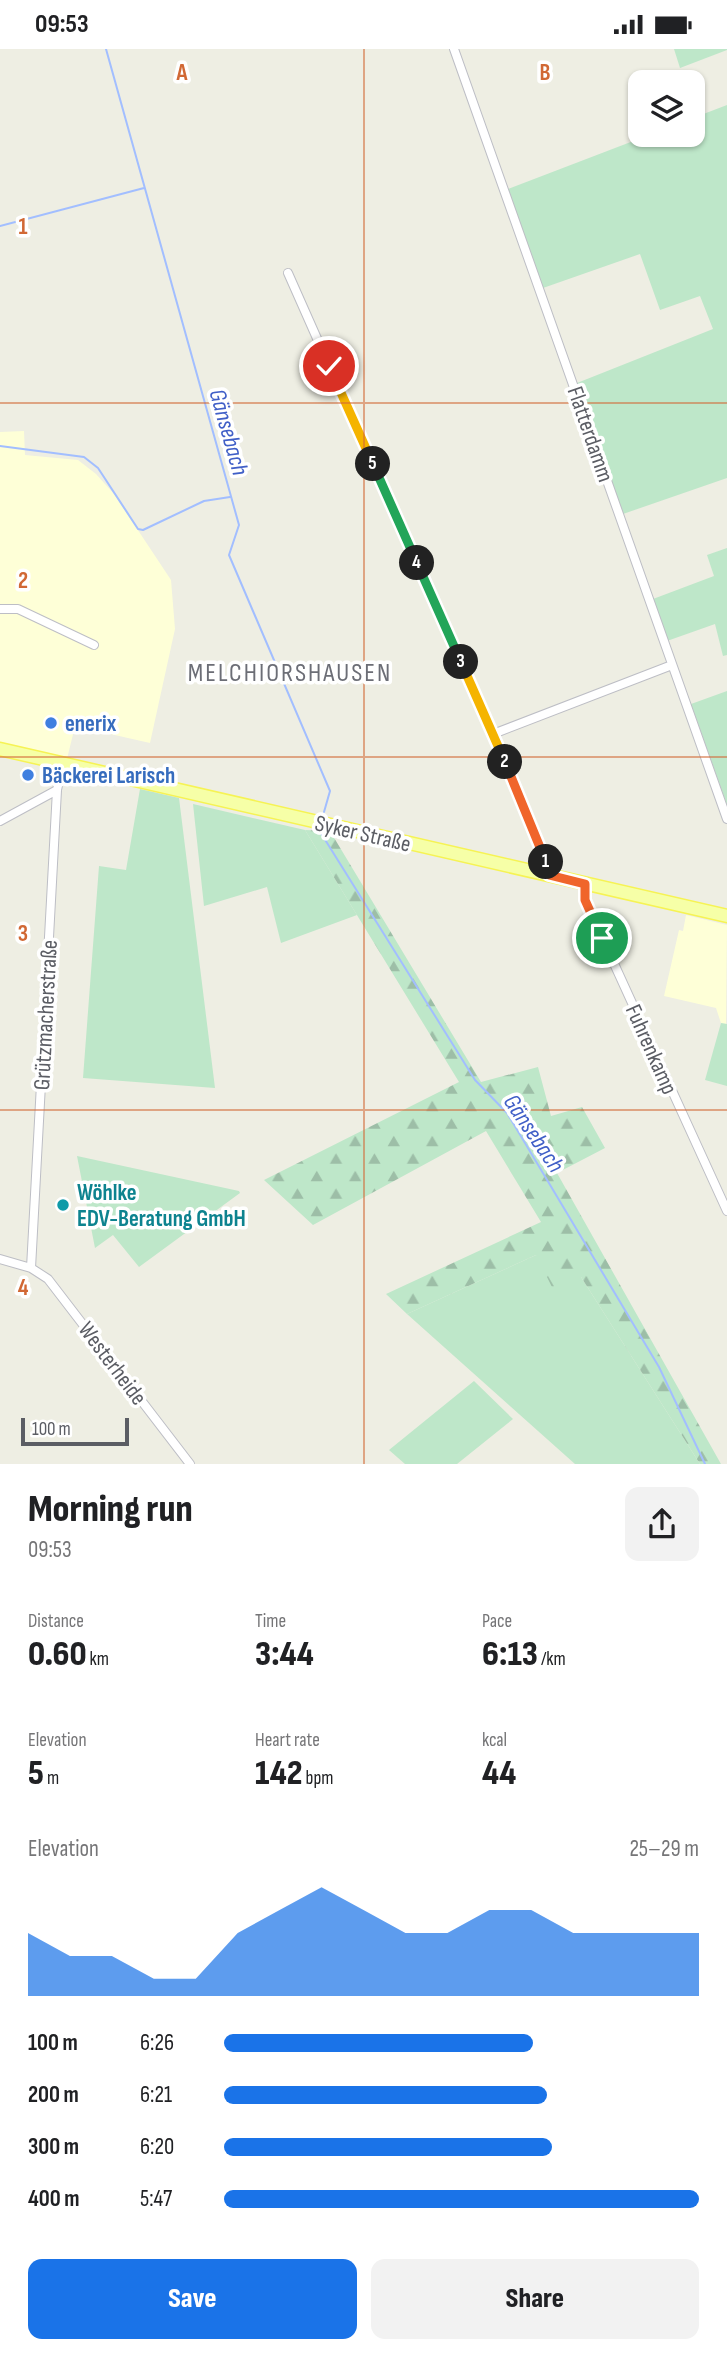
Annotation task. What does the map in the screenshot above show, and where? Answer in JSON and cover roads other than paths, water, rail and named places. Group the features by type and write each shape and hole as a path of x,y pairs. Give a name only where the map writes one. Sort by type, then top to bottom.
{"main road":[{"name":"Syker Straße","path":"0,749 727,916"}],"street":[{"name":"Flatterdamm","path":"454,49 727,819"},
{"path":"288,273 493,734 544,854 549,875"},
{"path":"0,609 18,609 94,645"},
{"path":"493,734 672,665"},
{"name":"Grützmacherstraße","path":"31,1268 57,790 63,763"},
{"path":"0,821 57,790"},
{"name":"Fuhrenkamp","path":"585,884 585,900 727,1211"},
{"path":"0,1259 31,1268"},
{"name":"Westerheide","path":"31,1268 48,1279 190,1464"}],"waterway":[{"name":"Gänsebach","path":"106,49 239,525 229,555 330,791 324,812"},
{"path":"0,226 144,188"},
{"path":"0,446 84,457 98,468 138,529 143,530 204,501 230,497"},
{"name":"Gänsebach","path":"319,830 475,1080 507,1113 659,1367 705,1464"}],"place":[{"name":"enerix","path":"51,723"},
{"name":"Bäckerei Larisch","path":"28,775"},
{"name":"Wöhlke EDV-Beratung GmbH","path":"63,1205"}],"district":[{"name":"MELCHIORSHAUSEN","path":"290,672"}]}
